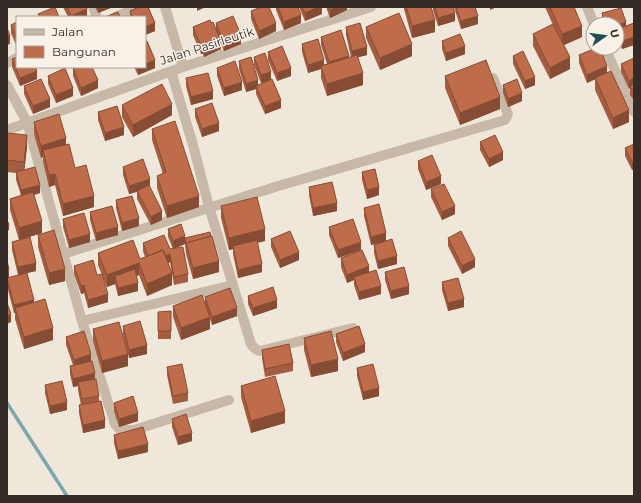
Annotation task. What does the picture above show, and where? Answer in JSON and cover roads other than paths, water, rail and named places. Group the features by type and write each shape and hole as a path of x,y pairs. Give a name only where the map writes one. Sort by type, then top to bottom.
{"street":[{"path":"117,16 139,7"},
{"path":"165,7 183,67"},
{"name":"Jalan Pasirleutik","path":"7,130 171,71 356,9 371,7"},
{"path":"609,56 634,112"},
{"path":"7,63 16,58"},
{"path":"171,71 193,145 209,207 250,344 256,350 260,351 353,328"},
{"path":"63,254 209,207 505,120 508,114 493,78"},
{"path":"7,85 27,122 82,322 115,424 120,430 134,430 229,400"},
{"path":"82,322 233,285"}],"waterway":[{"path":"7,403 67,496"}]}
